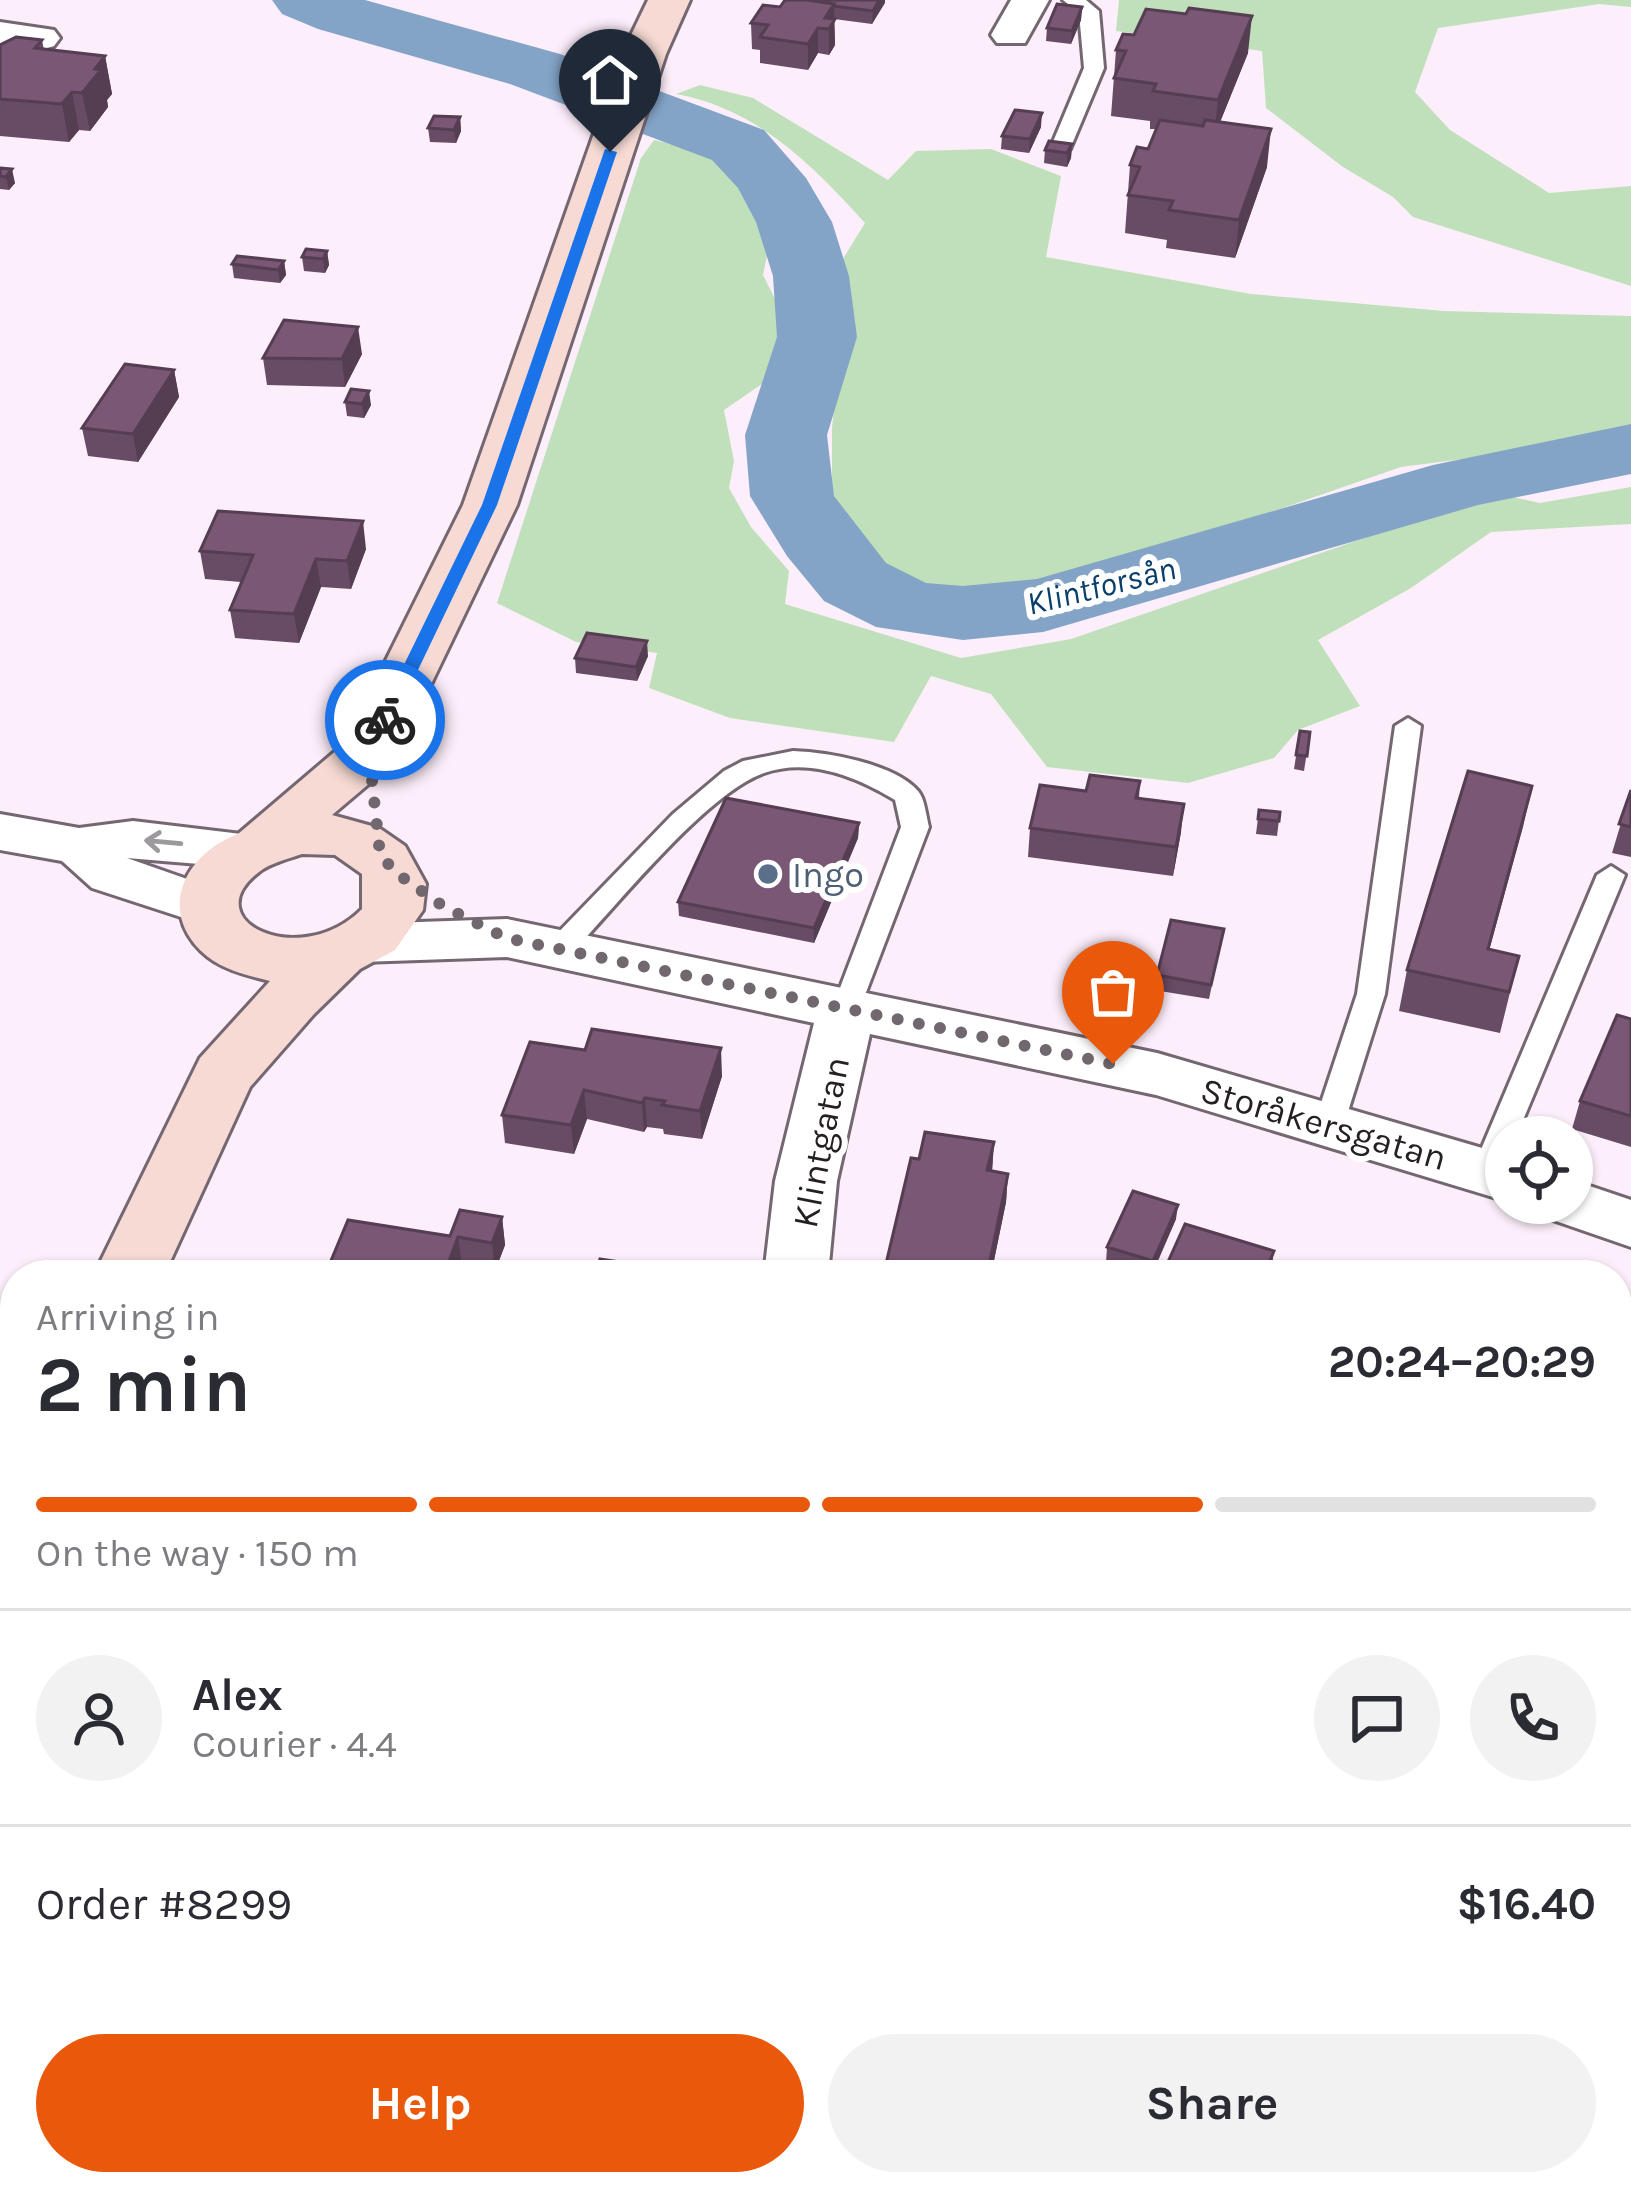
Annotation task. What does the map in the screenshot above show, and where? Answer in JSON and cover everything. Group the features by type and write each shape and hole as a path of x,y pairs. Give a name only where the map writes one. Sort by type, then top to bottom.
{"main road":[{"path":"223,1075 229,998 216,924 216,875 369,753 490,505 644,54 669,0"},
{"path":"136,1260 223,1075 291,998 391,916 398,894 387,863 369,753"},
{"path":"255,846 295,834 327,834 356,840 387,863"},
{"path":"216,924 261,959 290,962 351,948"}],"street":[{"path":"1011,35 1030,0"},
{"path":"0,34 40,38"},
{"path":"0,832 79,846 133,839 255,846"},
{"path":"79,846 112,875 216,924"},
{"name":"Storåkersgatan","path":"387,863 443,906 532,944 1157,1074 1485,1171"},
{"name":"Storåkersgatan","path":"351,948 532,944"},
{"name":"Klintgatan","path":"798,1260 806,1181 847,1010"},
{"path":"1593,1210 1631,1224"}],"lane":[{"path":"1060,149 1094,68 1089,11 1072,0"},
{"path":"1329,1124 1370,994 1408,726"},
{"path":"532,944 747,768 790,760 832,762 874,774 908,796 916,827 847,1010"},
{"path":"1518,1116 1611,875"}],"green space":[{"path":"1119,0 1631,0 1631,7 1599,4 1438,28 1415,92 1450,130 1549,193 1631,186 1631,286 1413,217 1393,197 1343,167 1266,108 1262,51 1116,31"},
{"path":"700,85 753,98 888,180 916,151 991,149 1061,176 1046,257 1251,294 1444,311 1631,316 1631,424 1525,451 1401,467 1280,509 991,595 904,590 855,550 832,490 832,428 843,324 838,267 865,223 781,142 732,112 676,94"},
{"path":"654,140 706,152 741,182 744,199 772,231 763,275 790,329 782,370 724,410 734,461 729,488 751,527 789,571 785,604 961,658 1071,639 1495,493 1540,503 1631,487 1631,524 1491,532 1411,588 1318,640 1360,706 1298,730 1274,758 1188,783 1047,767 991,694 931,676 894,742 730,718 649,688 657,653 576,642 497,603 641,158"}],"building":[{"path":"785,0 834,4 825,18 835,19 829,29 818,28 808,44 760,37 768,25 751,23 763,5 780,7"},
{"path":"811,0 879,0 873,11"},
{"path":"1057,4 1082,7 1072,31 1047,28"},
{"path":"1189,8 1252,16 1218,100 1153,91 1156,84 1114,78 1126,51 1116,50 1123,34 1134,35 1146,9 1186,14"},
{"path":"16,37 42,40 35,48 105,56 95,69 101,70 82,93 72,92 62,104 0,99 0,45"},
{"path":"1015,110 1042,113 1030,139 1002,136"},
{"path":"434,116 460,117 454,130 428,128"},
{"path":"1160,120 1203,126 1205,120 1271,129 1239,220 1169,210 1173,201 1128,195 1140,167 1130,165 1137,147 1148,149"},
{"path":"1049,141 1072,144 1067,153 1045,150"},
{"path":"306,249 327,251 323,259 302,257"},
{"path":"237,256 284,261 278,270 232,264"},
{"path":"284,320 358,327 342,359 263,358"},
{"path":"125,364 174,370 133,434 82,428"},
{"path":"351,389 369,391 362,404 345,402"},
{"path":"218,511 363,521 347,561 316,559 294,614 230,610 253,555 200,551"},
{"path":"587,633 647,641 636,667 575,658"},
{"path":"1300,731 1310,732 1307,756 1296,755"},
{"path":"1468,771 1532,786 1488,949 1519,956 1509,992 1407,970"},
{"path":"1090,775 1140,781 1136,798 1184,804 1176,847 1030,828 1040,785 1086,791"},
{"path":"1631,790 1631,827 1619,824"},
{"path":"726,798 859,823 814,928 678,902"},
{"path":"1259,810 1280,812 1279,821 1258,819"},
{"path":"1171,920 1224,929 1211,985 1157,975"},
{"path":"1138,978 1161,982 1157,1001 1133,997"},
{"path":"1617,1015 1631,1019 1631,1116 1580,1101"},
{"path":"592,1029 721,1048 700,1111 662,1105 665,1101 645,1098 642,1103 584,1090 571,1125 502,1115 530,1042 585,1050"},
{"path":"925,1132 994,1142 987,1170 1008,1174 990,1260 887,1260 911,1158 919,1159"},
{"path":"1133,1191 1178,1205 1153,1260 1107,1247"},
{"path":"460,1210 502,1217 492,1243 458,1237 450,1260 331,1260 348,1220 450,1236"},
{"path":"1185,1224 1274,1251 1270,1260 1169,1260"}],"waterway":[{"name":"Klintforsån","path":"306,0 342,15 535,69 738,145 769,178 794,222 811,276 817,337 786,435 792,496 817,538 855,582 907,608 963,613 1043,605 1463,483 1631,449"}],"way so far":[{"path":"385,720 369,753 380,854 395,872 443,906 506,938 1113,1064"}],"place":[{"name":"Ingo","path":"768,874"}],"route":[{"path":"385,720 490,505 610,152"}]}
